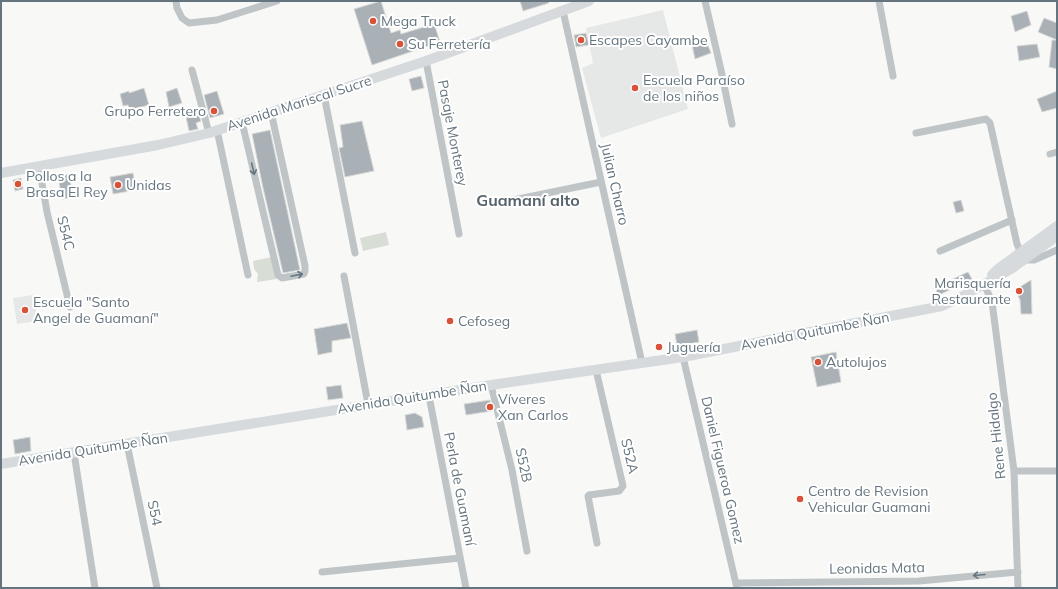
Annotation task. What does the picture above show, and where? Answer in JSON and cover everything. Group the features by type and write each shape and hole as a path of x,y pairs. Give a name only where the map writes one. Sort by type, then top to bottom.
{"street":[{"path":"176,1 177,8 182,18 189,23 217,20 277,1"},
{"name":"Avenida Mariscal Sucre","path":"1,172 96,157 158,145 213,131 426,61 589,1"},
{"path":"705,1 732,124"},
{"path":"879,1 893,76"},
{"name":"Julian Charro","path":"563,11 642,363"},
{"name":"Pasaje Monterey","path":"426,61 459,234"},
{"path":"192,70 213,131 248,276"},
{"path":"324,95 355,253"},
{"path":"242,122 278,275 282,278 301,275 304,274 305,266 272,112"},
{"path":"916,133 986,119 988,120 990,123 1017,244 1022,256 1034,260 1057,250"},
{"name":"S54C","path":"39,166 47,212 70,307"},
{"path":"504,202 601,182"},
{"path":"940,251 1012,220"},
{"name":"Avenida Quitumbe Ñan","path":"1022,256 1057,226"},
{"name":"Avenida Quitumbe Ñan","path":"1,464 368,404 683,357 942,306 984,284 998,269 1057,236"},
{"path":"344,276 368,404"},
{"name":"Rene Hidalgo","path":"984,284 992,302 1014,470 1018,588"},
{"name":"Daniel Figueroa Gomez","path":"683,357 736,585"},
{"name":"S52A","path":"596,370 623,486 619,491 588,496 597,543"},
{"name":"S52B","path":"491,385 512,470 527,551"},
{"name":"Perla de Guamaní","path":"429,396 466,588"},
{"name":"S54","path":"127,444 157,588"},
{"path":"74,453 95,588"},
{"path":"1014,470 1057,471"},
{"path":"322,572 460,558"},
{"name":"Leonidas Mata","path":"736,585 907,585 1018,572"}],"shaded area":[{"name":"Escuela Paraíso de los niños","path":"663,10 688,109 601,138 582,68 593,63 586,28"},
{"path":"386,232 389,245 363,251 360,238"},
{"path":"272,257 277,279 257,282 258,274 254,269 253,261"},
{"name":"Escuela \"Santo Angel de Guamaní\"","path":"33,295 38,321 17,324 13,298"}],"building":[{"name":"Mega Truck","path":"381,1 391,33 400,30 401,34 424,27 423,23 433,20 440,42 372,65 354,9"},
{"path":"520,1 548,1 549,3 523,11"},
{"path":"1027,11 1031,25 1015,32 1011,16"},
{"path":"1044,18 1057,23 1057,40 1038,32"},
{"name":"Escapes Cayambe","path":"586,33 589,45 576,47 574,35"},
{"path":"706,40 711,53 695,59 692,45"},
{"path":"1052,40 1057,40 1057,69 1049,67"},
{"path":"1037,44 1040,57 1019,61 1017,46"},
{"path":"421,76 424,88 412,91 409,79"},
{"path":"144,88 149,105 129,110 128,105 123,106 120,94 129,91 129,93"},
{"path":"177,88 182,103 169,107 166,92"},
{"path":"217,91 224,114 210,118 204,95"},
{"path":"1057,91 1057,108 1042,112 1037,99"},
{"path":"198,113 201,121 196,123 198,129 189,131 186,117"},
{"path":"362,121 374,171 345,177 339,148 343,147 340,125"},
{"path":"270,130 300,270 283,273 252,134"},
{"path":"133,173 136,190 113,194 110,177"},
{"path":"69,174 73,197 62,199 58,177"},
{"name":"Pollos a la Brasa El Rey","path":"21,178 23,189 15,191 13,180"},
{"path":"961,200 964,211 956,213 953,202"},
{"path":"968,272 972,279 937,296 936,287"},
{"path":"1031,280 1032,314 1021,314 1020,300 1015,290"},
{"path":"347,323 351,338 332,341 332,352 318,355 314,329"},
{"path":"697,330 699,342 677,346 675,334"},
{"path":"836,352 841,382 817,387 811,357"},
{"path":"341,385 343,398 328,400 326,387"},
{"path":"490,400 492,411 466,415 464,404"},
{"path":"415,413 422,417 424,427 407,430 405,415"},
{"path":"30,437 31,451 15,454 13,440"}],"place":[{"name":"Mega Truck","path":"373,21"},
{"name":"Escapes Cayambe","path":"581,40"},
{"name":"Su Ferretería","path":"400,44"},
{"name":"Escuela Paraíso de los niños","path":"635,88"},
{"name":"Grupo Ferretero","path":"214,111"},
{"name":"Pollos a la Brasa El Rey","path":"18,184"},
{"name":"Unidas","path":"118,185"},
{"name":"Marisquería Restaurante","path":"1019,291"},
{"name":"Escuela \"Santo Angel de Guamaní\"","path":"25,310"},
{"name":"Cefoseg","path":"450,321"},
{"name":"Juguería","path":"659,347"},
{"name":"Autolujos","path":"818,362"},
{"name":"Víveres Xan Carlos","path":"490,407"},
{"name":"Centro de Revision Vehicular Guamani","path":"800,499"}],"district":[{"name":"Guamaní alto","path":"528,200"}]}
